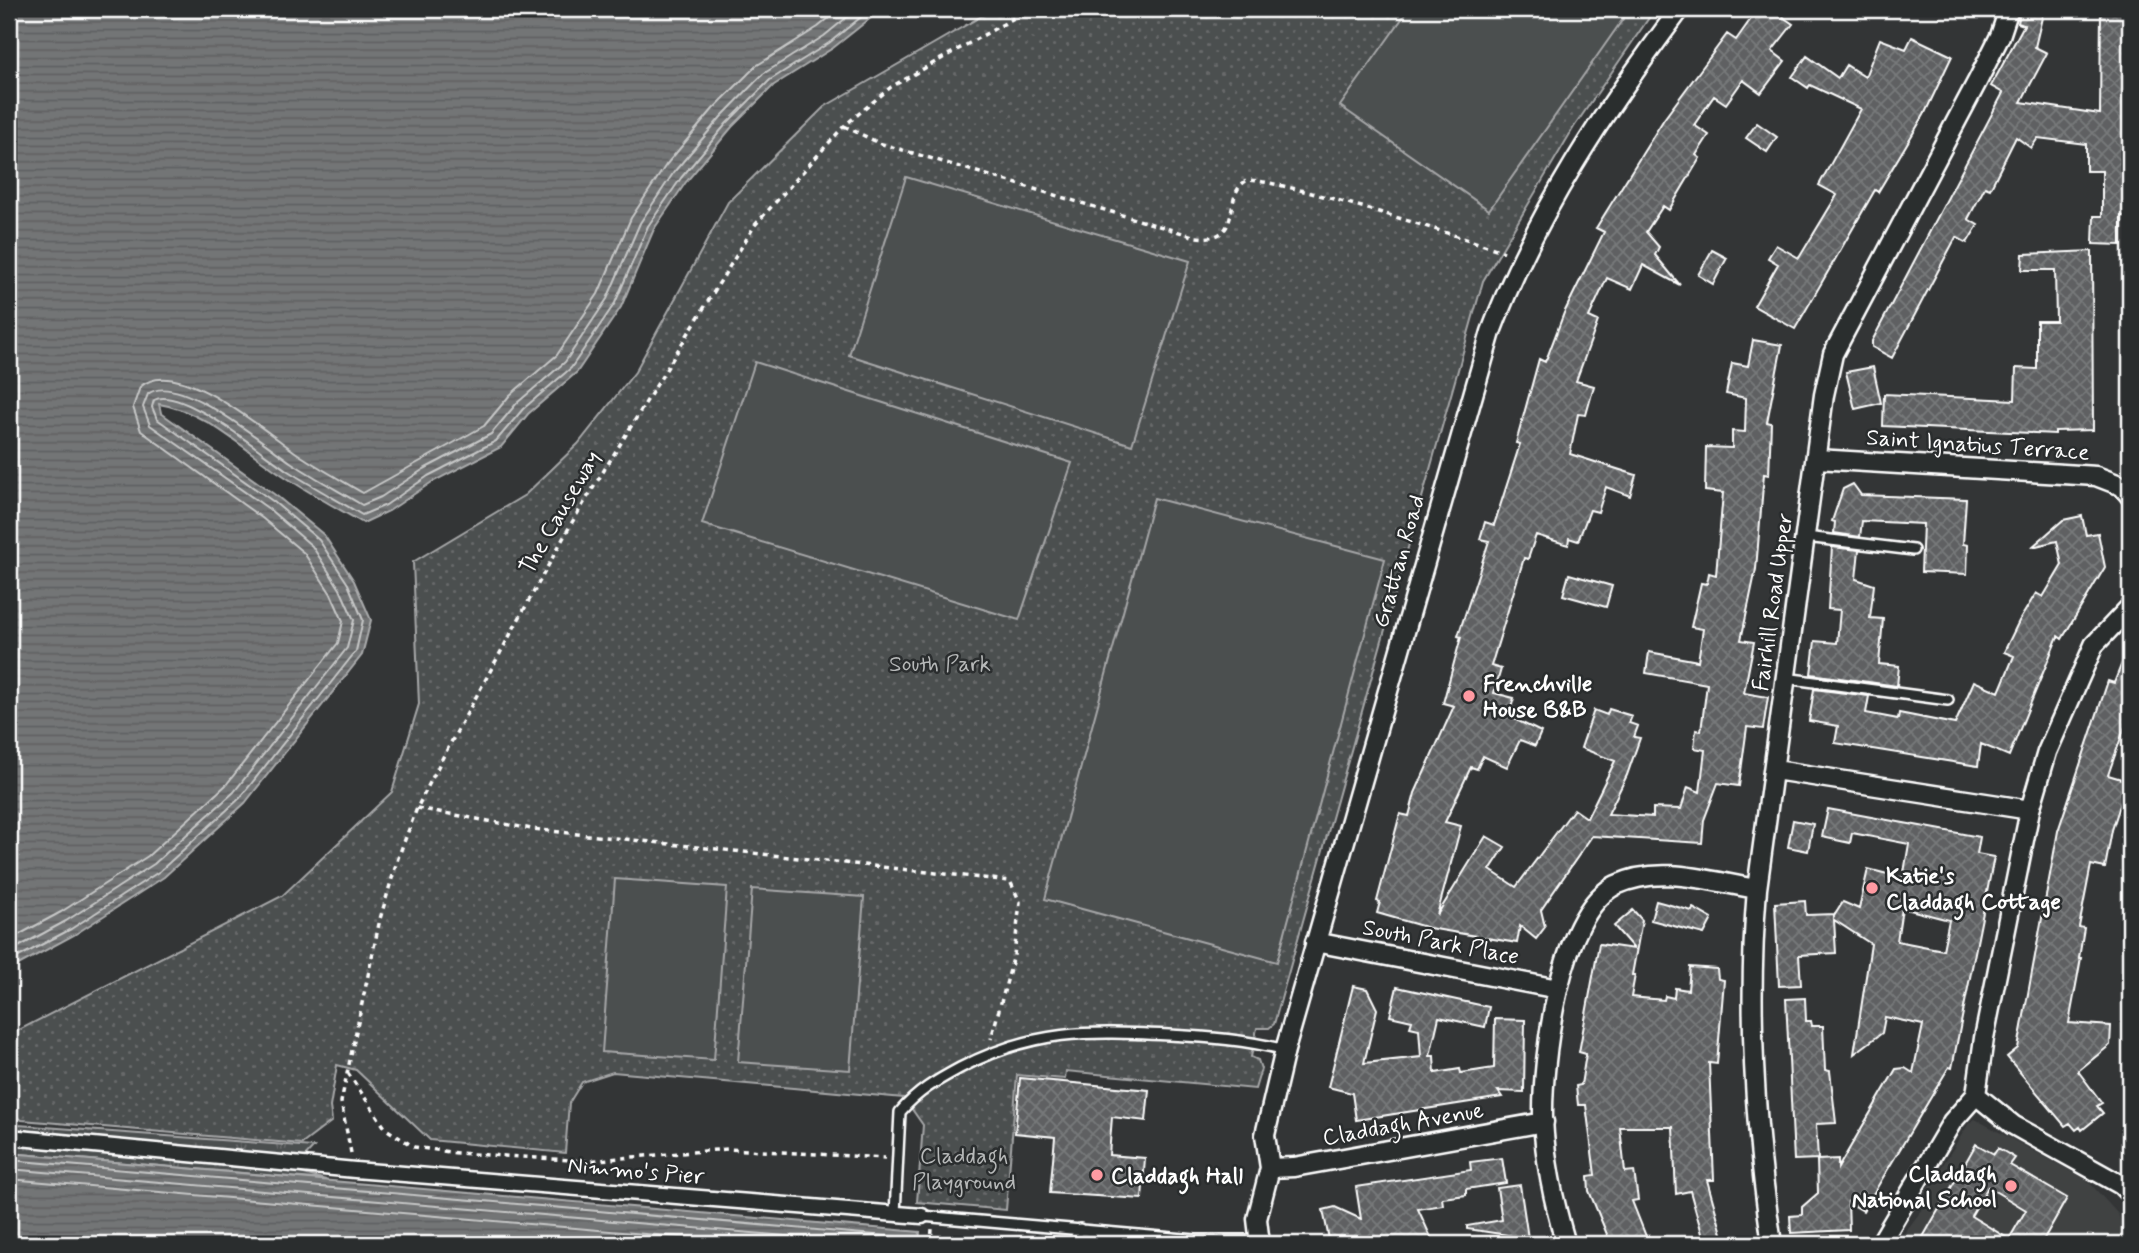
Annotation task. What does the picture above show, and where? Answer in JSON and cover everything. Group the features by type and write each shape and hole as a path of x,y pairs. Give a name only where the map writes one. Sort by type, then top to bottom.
{"street":[{"name":"Grattan Road","path":"1270,1168 1265,1135 1285,1050 1422,563 1497,314 1560,186 1606,112 1680,9"},
{"name":"Fairhill Road Upper","path":"1772,1244 1751,1060 1751,956 1757,889 1775,770 1785,678 1833,354 1984,69 2009,9"},
{"name":"Saint Ignatius Terrace","path":"1817,459 2096,476 2122,486 2130,496"},
{"path":"1880,1244 1952,1122 1976,1095 1984,1038 2031,810 2047,752 2094,645 2130,607"},
{"path":"1775,770 2031,810"},
{"path":"1566,1244 1552,1188 1544,1122 1545,1084 1558,989 1578,926 1595,900 1618,884 1650,876 1678,876 1757,889"},
{"name":"South Park Place","path":"1315,942 1558,989"},
{"path":"1976,1095 2013,1125 2121,1185 2130,1194"},
{"name":"Claddagh Avenue","path":"1270,1168 1294,1167 1544,1122"},
{"name":"Nimmo's Pier","path":"9,1137 355,1170 922,1216"},
{"path":"1260,1242 1257,1219 1270,1168"}],"lane":[{"path":"1806,537 1913,550"},
{"path":"1785,678 1948,700"},
{"path":"895,1214 900,1112 929,1083 987,1054 1037,1038 1086,1032 1254,1041 1285,1050"},
{"name":"Nimmo's Pier","path":"922,1216 1196,1240 1260,1242"},
{"path":"1072,1244 1080,1229"}],"path":[{"name":"The Causeway","path":"355,1170 341,1102 380,919 417,808 571,524 755,225 844,126 891,87 1030,9"},
{"path":"844,126 878,143 1196,237 1213,237 1225,230 1239,189 1245,181 1254,179 1295,186 1504,252"},
{"path":"417,808 532,829 1010,881 1020,902 1014,955 987,1054"},
{"path":"347,1072 386,1129 414,1146 446,1152 586,1161 728,1149 898,1159"}],"shaded area":[{"name":"Claddagh National School","path":"1975,1119 2087,1180 2118,1214 2130,1244 1896,1244 1925,1206 1926,1192 1969,1123"}],"green space":[{"name":"South Park","path":"994,9 1655,9 1574,127 1483,281 1274,1024 1269,1028 1257,1028 1251,1057 1258,1060 1261,1069 1255,1089 1066,1071 1065,1079 1017,1075 1006,1210 917,1202 923,1125 904,1098 613,1072 582,1082 569,1103 565,1153 430,1140 356,1070 337,1065 330,1107 332,1121 302,1144 22,1120 9,1114 9,1035 282,896 392,792 419,704 413,562 525,495 578,444 635,372 728,202 824,107"},
{"path":"1409,9 1630,9 1489,210 1340,106"},
{"path":"906,177 1190,261 1132,445 849,355"},
{"path":"755,362 1072,463 1019,620 702,524"},
{"path":"1154,498 1385,559 1277,962 1045,899"},
{"path":"615,879 727,887 714,1060 602,1052"},
{"path":"752,889 864,897 850,1070 738,1062"},
{"path":"9,1121 18,1125 314,1147 303,1159 9,1132"},
{"path":"9,1142 286,1169 326,1180 9,1153"}],"water":[{"path":"9,9 882,9 833,48 774,85 732,127 686,182 654,229 621,307 577,372 528,414 501,447 432,482 389,511 363,523 269,466 209,423 176,408 159,404 161,413 278,497 324,535 354,581 371,620 362,655 245,803 164,877 74,935 9,970"},
{"path":"9,1153 920,1232 919,1244 9,1244"}],"building":[{"path":"1758,9 1789,9 1783,17 1793,24 1772,51 1785,61 1761,93 1743,80 1726,104 1714,96 1694,125 1709,135 1696,155 1700,158 1669,210 1663,206 1646,232 1659,247 1655,255 1680,285 1643,265 1632,289 1607,278 1589,317 1598,321 1576,381 1594,386 1586,415 1578,414 1570,454 1636,475 1630,496 1606,487 1598,512 1590,510 1578,541 1569,538 1568,545 1536,535 1528,559 1524,558 1491,666 1501,669 1494,693 1514,698 1511,708 1517,709 1514,719 1541,732 1535,746 1520,740 1507,767 1483,756 1477,769 1471,767 1445,822 1461,826 1437,915 1486,836 1505,847 1490,870 1516,887 1574,809 1587,818 1615,761 1581,748 1594,710 1607,715 1609,709 1632,716 1629,723 1638,726 1634,737 1640,738 1627,775 1608,814 1653,817 1653,808 1681,809 1688,787 1700,792 1705,750 1694,748 1696,730 1701,731 1707,684 1646,673 1649,652 1698,661 1703,629 1691,627 1701,583 1707,584 1709,573 1716,575 1723,493 1705,491 1706,447 1732,448 1732,431 1745,432 1746,398 1726,394 1732,363 1748,366 1753,340 1782,345 1767,422 1771,423 1769,475 1764,474 1756,569 1741,640 1754,642 1744,693 1768,697 1763,729 1747,727 1739,786 1718,783 1704,820 1702,843 1592,836 1541,910 1545,927 1536,939 1520,926 1517,943 1429,928 1377,913 1380,902 1377,901 1400,814 1409,816 1415,793 1454,706 1443,703 1461,637 1458,636 1489,541 1480,539 1485,522 1494,525 1520,444 1516,443 1539,359 1545,362 1564,313 1604,232 1596,228 1664,119 1727,34 1736,40"},
{"path":"2021,9 2044,9 2035,47 2047,53 2021,102 2100,114 2101,9 2129,9 2128,216 2121,216 2121,245 2093,244 2094,216 2102,216 2102,171 2086,171 2086,144 2038,138 2031,148 2016,137 1990,189 1985,187 1968,219 1978,225 1967,243 1956,237 1892,358 1872,347 1872,341 2003,93 1991,86 2024,25 2018,23"},
{"path":"1912,37 1952,56 1924,115 1878,192 1875,190 1795,329 1754,306 1778,264 1768,258 1776,245 1799,258 1837,195 1819,185 1861,109 1810,85 1808,88 1792,77 1807,56 1838,78 1846,65 1865,77 1880,39 1906,49"},
{"path":"1757,123 1777,137 1767,152 1746,138"},
{"path":"1712,250 1727,258 1713,284 1698,275"},
{"path":"2092,251 2093,430 2055,431 2055,434 1883,426 1884,394 2015,400 2016,368 2037,369 2037,321 2056,321 2055,270 2022,270 2023,254"},
{"path":"1873,367 1881,403 1855,409 1846,372"},
{"path":"1853,484 1861,495 1966,499 1963,544 1968,545 1967,574 1921,572 1923,524 1862,521 1860,537 1834,533 1835,522 1832,521 1843,489"},
{"path":"2082,516 2086,535 2098,533 2105,567 2062,639 2058,636 2009,756 1981,744 1978,766 1835,743 1838,726 1809,721 1814,689 1869,696 1866,713 1898,719 1899,713 1955,724 1974,681 1999,692 2014,656 2004,652 2019,621 2036,593 2043,597 2062,565 2057,541 2032,547 2063,520"},
{"path":"1832,547 1859,550 1856,579 1874,585 1870,618 1883,619 1879,664 1899,666 1897,686 1811,674 1815,641 1837,643 1840,610 1828,609"},
{"path":"1569,574 1612,586 1606,607 1563,595"},
{"path":"2129,645 2130,712 2108,775 2128,781 2112,830 2105,868 2091,865 2079,927 2084,928 2081,958 2069,1023 2111,1026 2110,1045 2078,1071 2102,1103 2097,1106 2103,1113 2082,1130 2080,1127 2076,1130 2070,1123 2065,1126 2007,1057 2018,1048 2058,831 2108,681 2114,683"},
{"path":"1828,809 1980,837 1977,854 1994,857 1952,1068 1949,1067 1863,1211 1848,1202 1849,1230 1791,1233 1790,1216 1802,1215 1802,1207 1818,1193 1817,1160 1838,1159 1838,1168 1896,1069 1905,1068 1913,1073 1923,1025 1885,1017 1882,1033 1854,1054 1871,944 1834,920 1836,953 1799,955 1801,985 1779,986 1775,903 1805,901 1806,915 1834,916 1843,902 1859,909 1868,869 1903,878 1909,844 1852,833 1850,843 1822,837","holes":["1902,908 1949,920 1943,950 1897,941"]},
{"path":"1793,820 1813,824 1808,851 1788,847"},
{"path":"1656,901 1692,911 1693,908 1712,919 1704,934 1651,920"},
{"path":"1633,910 1642,920 1632,975 1635,975 1631,997 1664,1000 1665,996 1674,998 1675,988 1688,990 1690,967 1717,969 1718,979 1724,980 1717,1064 1709,1063 1714,1180 1707,1180 1725,1244 1705,1244 1690,1191 1676,1194 1673,1127 1620,1127 1625,1172 1634,1171 1638,1200 1632,1201 1649,1244 1611,1244 1589,1191 1588,1176 1595,1175 1586,1105 1578,1105 1576,1086 1581,1085 1586,1054 1579,1052 1599,944 1634,949 1614,926"},
{"path":"1353,986 1367,989 1377,1009 1364,1063 1421,1057 1419,1029 1410,1027 1412,1021 1390,1016 1397,987 1489,1007 1485,1027 1439,1017 1430,1056 1434,1056 1435,1073 1460,1069 1461,1073 1494,1068 1495,1019 1525,1020 1524,1092 1498,1091 1502,1097 1356,1120 1352,1093 1328,1087"},
{"path":"1805,998 1806,1021 1811,1021 1812,1026 1823,1026 1825,1070 1830,1071 1836,1123 1816,1124 1818,1159 1794,1160 1786,999"},
{"path":"1020,1078 1149,1090 1146,1121 1112,1117 1109,1155 1145,1158 1142,1199 1050,1193 1055,1137 1015,1133"},
{"path":"1976,1144 1994,1154 1998,1148 2015,1158 2010,1165 2067,1198 2041,1244 1919,1244","holes":["1988,1187 2026,1210 2009,1239 1971,1216"]},
{"path":"1502,1158 1506,1183 1466,1189 1466,1195 1442,1198 1443,1205 1418,1209 1434,1244 1330,1244 1323,1210 1335,1207 1361,1219 1356,1187 1471,1170 1470,1162"},
{"path":"1520,1185 1528,1238 1467,1229 1467,1226 1502,1220 1497,1188"}],"place":[{"name":"Frenchville House B&B","path":"1469,696"},
{"name":"Katie's Claddagh Cottage","path":"1872,888"},
{"name":"Claddagh Hall","path":"1097,1175"},
{"name":"Claddagh National School","path":"2011,1186"}],"park label":[{"name":"Claddagh Playground","path":"964,1168"}]}
